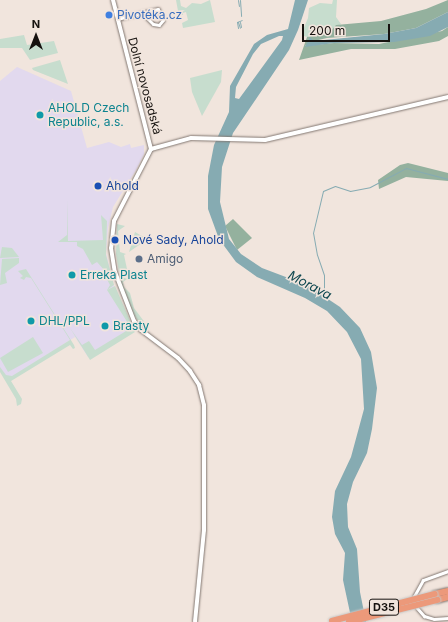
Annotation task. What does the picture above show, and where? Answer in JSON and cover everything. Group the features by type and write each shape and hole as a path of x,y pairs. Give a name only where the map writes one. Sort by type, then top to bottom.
{"highway":[{"name":"D35","path":"349,622 436,597 448,592"},
{"name":"D35","path":"331,622 436,597 448,597"}],"main road":[{"name":"Dolní novosadská","path":"113,0 151,149 115,216 111,235 114,267 119,287 130,312 142,330 187,367 197,381 203,400 204,524 195,622"},
{"path":"151,149 186,139 206,138 245,142 274,139 448,97"}],"street":[{"path":"117,19 158,9 163,15 163,21 159,24 153,24 142,13"},
{"path":"448,571 423,580 414,596 417,608 424,616 434,619 448,618"}],"shaded area":[{"path":"17,67 71,91 87,148 109,142 121,147 130,144 131,148 144,145 144,154 113,207 108,228 106,253 114,287 133,328 88,357 75,337 7,380 0,368 0,81"}],"green space":[{"path":"176,0 180,0 181,6 186,8 192,3 201,4 210,0 215,22 183,28 182,23 188,20 186,12 183,13 183,15 179,14 185,10 178,11"},
{"path":"333,0 337,0 336,17 341,24 324,34 307,37 304,36 303,30 308,18 309,8 320,3 332,4"},
{"path":"448,0 448,12 416,28 384,34 327,38 314,41 305,46 334,43 379,44 442,31 448,27 448,36 439,41 395,49 351,49 299,60 307,37 331,31 336,25 381,21 426,9"},
{"path":"24,35 27,45 54,41 58,53 30,60 22,48 0,48 0,39"},
{"path":"60,60 68,84 33,70 32,68"},
{"path":"222,70 221,82 202,116 192,92 190,78"},
{"path":"408,163 448,173 448,181 406,177 379,189 378,180 400,165"},
{"path":"67,200 68,241 103,240 101,215 107,221 106,255 114,285 107,290 110,285 103,272 105,271 97,262 92,265 83,249 77,246 77,242 58,242 67,235"},
{"path":"233,219 252,238 237,250 225,226"},
{"path":"117,224 125,226 118,231 120,252 126,254 124,255 127,269 119,272 116,254"},
{"path":"135,232 147,239 141,240 142,243 129,252"},
{"path":"2,247 12,248 19,257 0,258"},
{"path":"19,258 19,263 5,273 7,283 0,285 2,259"},
{"path":"26,269 75,348 73,349 70,345 11,381 22,399 21,404 17,406 16,399 0,372 0,367 6,375 12,376 70,340 31,278 26,277 24,280 20,278 23,276 18,271"},
{"path":"123,277 127,279 123,282 124,287 130,293 134,308 146,324 141,325 133,314 120,281"},
{"path":"115,286 135,332 90,360 70,328 82,345 89,341 95,350 131,328 107,290"},
{"path":"33,337 43,353 8,372 0,358"}],"water":[{"path":"295,0 308,0 298,30 289,50 233,133 222,167 220,202 229,239 241,254 262,268 307,285 340,307 360,328 371,352 377,388 372,429 367,453 353,482 347,504 348,527 357,549 360,592 366,622 352,622 343,580 345,553 335,534 332,517 335,491 351,457 364,409 361,359 347,332 327,311 305,298 257,277 236,262 219,239 208,209 208,176 214,145 229,112 230,86 254,44 267,35 288,29","holes":["279,36 283,36 282,40 239,99 235,98 236,87 253,54 261,44"]},
{"path":"448,12 448,27 430,36 394,42 334,43 305,47 310,37 314,41 384,34 416,28"}],"waterway":[{"path":"238,0 239,6"},
{"path":"240,0 241,16"},
{"path":"238,28 237,22 242,20"},
{"path":"238,22 240,28"},
{"path":"240,22 241,27"},
{"name":"Morava","path":"324,294 324,275 317,255 313,233 323,191 335,186 350,191 370,187 406,168 448,179"}],"place":[{"name":"Pivotéka.cz","path":"109,15"},
{"name":"AHOLD Czech Republic, a.s.","path":"40,115"},
{"name":"Ahold","path":"98,186"},
{"name":"Nové Sady, Ahold","path":"115,240"},
{"name":"Amigo","path":"139,259"},
{"name":"Erreka Plast","path":"72,275"},
{"name":"DHL/PPL","path":"31,321"},
{"name":"Brasty","path":"105,326"}]}
